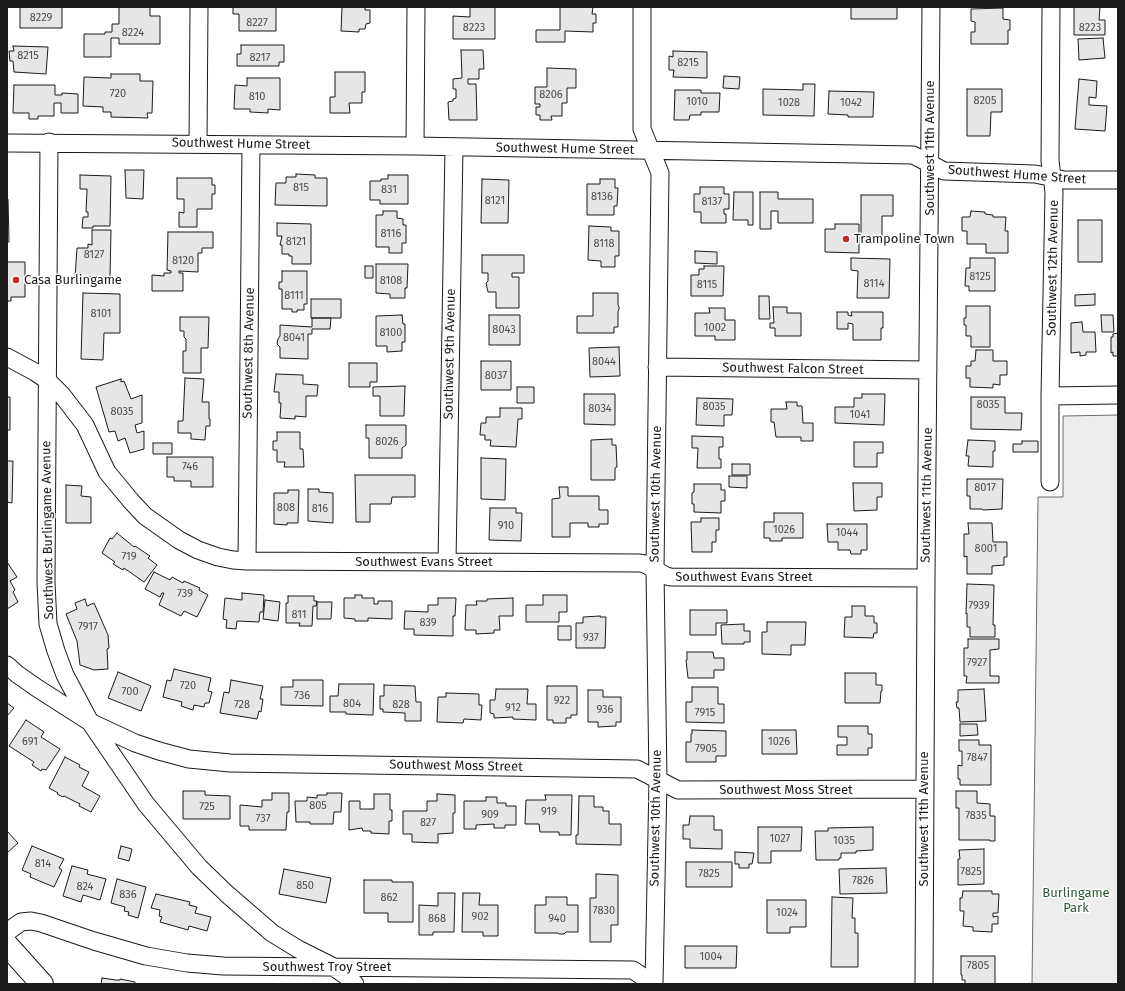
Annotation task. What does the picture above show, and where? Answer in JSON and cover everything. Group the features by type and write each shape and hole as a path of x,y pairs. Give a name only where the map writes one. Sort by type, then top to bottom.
{"main road":[{"path":"7,945 42,984"}],"street":[{"path":"198,143 199,7"},
{"path":"415,146 416,7"},
{"name":"Southwest 10th Avenue","path":"642,7 642,129 660,173 655,570 658,780 653,984"},
{"name":"Southwest 11th Avenue","path":"924,984 924,789 931,7"},
{"name":"Southwest 12th Avenue","path":"1050,482 1054,192 1050,161 1051,7"},
{"name":"Southwest Burlingame Avenue","path":"49,142 46,582 48,624 56,651 65,675 90,722 146,804 199,867 227,894 272,932 298,949 332,966 355,984"},
{"name":"Southwest Hume Street","path":"7,143 198,143 913,155 944,171 1035,174 1064,180 1118,180"},
{"name":"Southwest 8th Avenue","path":"247,561 251,145"},
{"name":"Southwest 9th Avenue","path":"447,562 454,147"},
{"name":"Southwest Evans Street","path":"7,358 35,372 47,380 76,411 85,424 107,472 145,516 179,540 198,550 218,557 247,561 640,563 645,564 671,578 926,578"},
{"name":"Southwest Falcon Street","path":"657,367 928,370"},
{"path":"1050,396 1118,396"},
{"name":"Southwest Moss Street","path":"7,665 37,688 90,722 135,743 190,759 230,763 637,768 678,790 924,789"},
{"name":"Southwest Troy Street","path":"7,932 21,922 31,921 146,956 187,963 223,966 633,970 653,984"}],"green space":[{"name":"Burlingame Park","path":"1118,415 1118,984 1032,984 1038,497 1063,497 1063,416"}],"building":[{"path":"20,7 62,7 62,28 20,28"},
{"path":"119,7 150,7 150,16 160,16 160,44 119,44 119,38 111,38 111,57 84,57 84,34 105,34 105,32 112,32 112,24 119,24"},
{"path":"233,7 276,7 276,31 239,31 239,14 233,14"},
{"path":"342,7 365,7 365,10 370,10 370,23 366,24 365,29 359,29 359,32 341,31"},
{"path":"470,7 495,7 495,39 453,39 453,16 470,17"},
{"path":"560,7 593,7 592,14 596,14 596,23 593,23 593,32 565,31 565,42 536,42 536,30 560,30"},
{"path":"851,7 897,7 897,19 851,19"},
{"path":"1074,7 1100,7 1099,20 1105,20 1105,35 1074,35"},
{"path":"1003,8 1003,19 1010,20 1008,44 971,44 971,32 975,32 975,22 971,21 971,9"},
{"path":"1103,38 1105,58 1079,60 1078,39"},
{"path":"241,45 284,45 284,62 279,62 279,66 237,66 237,54 241,54"},
{"path":"13,46 48,47 46,74 14,72 13,61 10,61 9,51 14,51"},
{"path":"461,50 483,50 484,69 479,69 479,79 468,79 468,84 476,84 477,120 449,120 448,102 453,101 453,99 456,98 456,89 453,89 453,79 462,78"},
{"path":"673,51 707,52 707,78 673,77 674,70 669,70 669,56 673,57"},
{"path":"547,68 576,69 576,88 567,88 567,103 562,103 562,116 551,116 552,120 540,120 540,115 536,115 536,107 540,107 540,104 535,104 535,87 547,87"},
{"path":"335,72 365,72 365,92 362,92 362,103 349,103 350,113 330,113 330,97 335,97"},
{"path":"111,74 140,74 140,81 153,81 152,113 147,113 148,118 111,117 111,112 103,112 103,107 83,106 84,77 111,78"},
{"path":"724,76 740,77 739,89 723,88"},
{"path":"247,78 280,78 280,110 268,109 268,113 250,112 250,109 234,109 235,85 247,86"},
{"path":"1079,79 1097,81 1096,98 1089,97 1089,105 1107,106 1105,131 1075,129"},
{"path":"803,84 815,84 814,116 763,115 763,89 803,90"},
{"path":"14,85 55,85 55,95 62,95 62,93 78,94 78,113 61,113 61,103 54,103 54,116 38,116 38,119 29,119 29,113 13,113"},
{"path":"967,89 1002,89 1002,112 991,112 990,136 967,136"},
{"path":"675,90 701,90 701,93 720,93 719,112 701,112 701,115 690,115 689,120 674,120"},
{"path":"829,91 874,92 873,117 848,117 848,115 828,114"},
{"path":"125,170 144,170 143,199 126,198"},
{"path":"296,174 315,175 315,178 327,178 327,206 275,205 276,183 286,183 286,177 296,177"},
{"path":"80,175 111,176 110,226 93,226 93,228 82,228 83,217 88,217 88,212 86,212 87,189 80,189"},
{"path":"388,175 408,175 408,204 380,204 380,200 370,200 370,181 381,181 381,179 388,179"},
{"path":"177,178 212,178 212,185 215,185 215,194 212,194 212,209 197,209 197,227 179,227 179,212 184,213 184,199 177,199"},
{"path":"482,179 509,180 508,223 481,223"},
{"path":"600,179 615,179 615,188 618,188 617,206 614,206 614,215 587,215 587,184 600,184"},
{"path":"700,187 724,187 724,194 729,194 729,209 724,209 724,214 726,214 726,223 701,223 701,212 694,212 694,194 700,194"},
{"path":"734,192 753,192 753,225 748,225 748,220 733,220"},
{"path":"760,192 778,192 778,199 813,199 813,223 778,223 778,211 771,211 771,229 760,229"},
{"path":"861,195 893,195 893,216 882,216 882,241 861,241"},
{"path":"8,199 9,242 7,242"},
{"path":"383,211 397,211 397,218 403,219 403,225 406,225 406,243 402,243 402,253 389,253 389,247 376,247 376,215 383,215"},
{"path":"971,211 985,212 985,214 993,215 993,217 1006,217 1005,231 1008,231 1008,253 986,253 986,244 967,244 967,231 962,231 962,217 970,217"},
{"path":"1078,220 1102,220 1102,262 1078,262"},
{"path":"277,223 311,224 311,264 292,264 292,256 289,256 289,254 282,254 282,245 280,245 282,236 277,236"},
{"path":"835,224 859,224 859,253 825,252 825,229 835,229"},
{"path":"589,226 611,227 611,231 619,231 619,256 615,256 615,267 601,267 601,261 588,260"},
{"path":"92,230 111,230 110,277 75,277 77,248 88,248 88,244 92,245"},
{"path":"168,232 213,232 213,248 202,248 202,253 198,253 198,272 179,271 179,273 183,273 183,291 152,291 152,275 164,276 164,273 171,273 171,271 167,270"},
{"path":"695,251 717,252 717,264 695,263"},
{"path":"482,255 524,255 524,273 512,273 512,277 519,277 519,308 496,308 496,292 488,292 486,283 488,281 488,273 482,273"},
{"path":"851,258 890,259 889,298 857,298 858,271 851,270"},
{"path":"970,258 995,258 995,291 969,291 969,286 965,286 966,268 970,268"},
{"name":"Casa Burlingame","path":"7,262 25,262 25,297 11,297 11,301 7,301"},
{"path":"376,264 408,264 405,298 390,298 390,294 376,293"},
{"path":"365,266 373,266 373,278 365,278"},
{"path":"704,266 724,266 723,296 691,296 691,275 699,275 699,269 704,269"},
{"path":"282,271 307,271 307,304 304,304 304,310 292,312 292,309 282,309 282,289 279,289 279,282 282,282"},
{"path":"83,293 120,294 120,333 104,333 103,360 81,359"},
{"path":"593,293 618,293 618,327 614,327 614,333 577,333 577,316 593,316"},
{"path":"1095,294 1095,305 1075,306 1075,295"},
{"path":"759,296 769,296 770,319 759,319"},
{"path":"311,299 341,299 341,318 311,318"},
{"path":"966,306 990,306 990,347 971,347 971,336 966,336 966,325 964,325 964,318 966,318"},
{"path":"773,307 787,307 787,313 801,313 801,336 775,336 775,328 770,328 770,323 774,323"},
{"path":"709,308 725,308 725,320 735,320 735,340 715,340 715,336 695,336 695,313 710,313"},
{"path":"837,312 848,312 848,315 852,316 851,312 883,312 881,340 853,340 853,324 848,323 848,329 837,329"},
{"path":"402,315 403,324 405,324 405,342 402,342 402,351 387,352 387,346 376,346 376,316"},
{"path":"489,315 520,315 520,345 489,345"},
{"path":"1101,315 1113,315 1114,332 1102,332"},
{"path":"180,317 209,317 208,348 201,348 201,373 183,373 183,351 186,351 186,339 184,337 184,331 180,331"},
{"path":"312,318 331,318 330,329 312,329 312,334 308,334 308,359 280,358 280,347 277,344 280,336 280,325 312,327"},
{"path":"1082,322 1083,332 1095,332 1096,352 1086,352 1086,355 1080,356 1080,352 1071,353 1071,323"},
{"path":"1118,333 1118,356 1113,356 1113,352 1111,353 1111,337 1113,337 1113,334"},
{"path":"619,347 620,376 590,377 589,348"},
{"path":"976,350 993,350 993,361 1007,361 1007,375 1000,375 1000,385 993,384 993,388 970,387 970,378 966,378 966,366 971,366 971,361 975,361"},
{"path":"481,361 511,361 511,390 481,390"},
{"path":"349,363 377,363 377,382 370,382 370,387 349,387"},
{"path":"276,374 303,375 303,384 318,385 317,396 306,396 306,417 295,416 295,419 280,418 281,403 279,403 279,392 274,392"},
{"path":"185,378 204,379 202,402 209,402 210,419 210,426 206,426 205,440 191,439 191,433 178,433 178,421 183,421"},
{"path":"121,379 121,382 124,381 131,399 142,395 142,423 135,425 137,433 144,431 144,449 130,453 125,438 118,441 115,431 109,432 96,387"},
{"path":"405,386 404,416 380,416 380,396 373,396 373,387"},
{"path":"517,387 534,387 534,403 517,403"},
{"path":"584,394 615,394 615,425 584,424"},
{"path":"862,394 885,394 884,425 835,423 835,407 854,407 854,398 862,398"},
{"path":"7,397 10,397 10,430 7,430"},
{"path":"971,397 1005,397 1005,413 1022,413 1021,430 971,429"},
{"path":"697,398 733,399 732,415 724,415 724,426 696,425"},
{"path":"786,402 797,402 797,406 802,406 803,423 813,423 813,441 801,441 801,437 776,437 774,422 771,422 771,409 787,409"},
{"path":"500,408 522,408 522,419 518,419 516,447 490,446 491,440 485,440 485,435 480,435 481,423 486,423 486,417 500,417"},
{"path":"366,425 406,425 406,445 402,448 402,458 369,458 369,438 366,438"},
{"path":"277,432 300,432 300,449 303,449 304,467 284,467 285,462 277,462 277,450 273,450 273,441 277,441"},
{"path":"692,436 723,437 723,447 719,447 721,468 697,468 698,448 692,448"},
{"path":"612,439 612,445 616,445 617,467 615,468 615,480 591,480 591,440"},
{"path":"968,440 995,441 995,451 993,451 993,467 968,466 969,456 966,456"},
{"path":"1022,441 1038,441 1038,452 1013,452 1013,444 1022,444"},
{"path":"854,442 883,442 883,453 877,453 877,467 854,467"},
{"path":"153,443 172,443 172,454 153,454"},
{"path":"167,457 213,457 213,487 191,487 191,481 174,481 174,477 167,477"},
{"path":"481,458 506,459 505,500 481,499"},
{"path":"7,461 13,461 12,503 7,502"},
{"path":"732,464 750,464 750,475 732,475"},
{"path":"355,475 415,475 415,497 392,497 391,504 370,504 370,522 356,522"},
{"path":"729,476 747,476 747,488 729,487"},
{"path":"967,479 1003,479 1002,509 970,509 970,496 967,496"},
{"path":"853,483 882,483 882,497 877,497 877,510 854,511"},
{"path":"694,484 721,484 721,490 725,490 725,501 721,501 721,513 694,512 692,493 694,492"},
{"path":"66,485 82,486 81,496 91,497 91,523 66,523"},
{"path":"559,487 568,487 568,496 599,496 599,510 608,510 608,524 599,524 599,527 588,527 588,523 570,523 570,537 552,537 552,499 560,498"},
{"path":"308,489 319,489 319,492 333,493 333,523 308,521"},
{"path":"288,490 299,490 298,523 287,523 287,525 274,524 274,493 288,493"},
{"path":"490,508 516,508 516,513 522,513 521,541 489,540"},
{"path":"774,513 803,513 803,538 782,538 782,541 770,541 770,538 764,538 764,522 774,522"},
{"path":"701,518 719,518 719,530 716,530 716,542 712,542 712,552 692,552 691,522 701,522"},
{"path":"968,523 992,523 993,542 1007,542 1007,557 1004,557 1004,565 992,566 992,574 967,574 967,556 964,557 964,534 969,534"},
{"path":"827,524 867,524 867,550 861,550 861,554 851,554 850,550 838,550 838,542 828,542"},
{"path":"117,533 134,547 135,546 150,556 148,558 157,565 144,582 124,568 123,570 113,564 115,562 102,553 110,538 112,539"},
{"path":"7,562 17,577 10,581 15,590 13,592 18,602 7,609"},
{"path":"154,572 170,580 172,577 183,583 184,581 200,588 199,590 208,595 197,617 184,611 181,616 159,605 164,593 162,593 160,597 145,589"},
{"path":"967,584 994,585 993,625 995,625 995,637 970,637 970,627 967,627 967,613 966,614"},
{"path":"242,593 264,595 263,612 260,612 259,622 237,621 236,629 226,628 227,620 223,619 225,598 242,600"},
{"path":"355,595 362,595 362,598 374,598 374,604 378,604 378,601 392,601 392,619 368,618 368,621 355,621 355,619 344,618 344,598 355,598"},
{"path":"543,595 567,595 567,612 559,612 559,622 526,622 526,605 543,605"},
{"path":"288,596 314,596 314,601 317,601 316,606 313,606 312,626 299,626 300,623 286,623 286,603 288,603"},
{"path":"438,598 456,598 455,616 453,616 453,636 414,635 414,629 404,629 405,611 428,612 428,605 438,605"},
{"path":"513,598 513,616 499,616 500,630 494,630 494,633 476,634 476,630 465,630 466,605 477,605 476,601 487,601 487,599"},
{"path":"85,599 87,606 94,603 108,635 108,669 94,670 80,665 77,641 66,614 77,609 75,603"},
{"path":"265,600 280,602 278,621 263,619"},
{"path":"317,602 332,602 331,619 317,619"},
{"path":"852,606 865,606 865,616 874,616 874,623 877,623 877,633 874,633 873,638 844,637 845,617 852,617"},
{"path":"690,610 727,610 727,623 716,623 716,635 690,635"},
{"path":"583,617 606,617 605,648 576,648 576,623 583,623"},
{"path":"767,622 806,622 805,645 791,645 791,655 762,654 762,632 767,632"},
{"path":"744,624 744,631 750,631 750,642 744,642 744,644 722,644 721,625"},
{"path":"558,626 571,626 571,640 558,640"},
{"path":"968,639 999,639 999,649 990,650 990,676 999,676 999,683 966,683 967,676 964,676 964,648 968,648"},
{"path":"687,652 713,652 714,658 724,658 724,670 714,670 714,678 688,678 686,660"},
{"path":"174,669 211,678 208,691 212,692 209,703 205,703 204,707 194,705 193,710 181,706 182,702 163,697 167,680 171,681"},
{"path":"118,672 151,686 141,711 108,698"},
{"path":"845,673 876,673 876,685 882,685 880,703 845,703"},
{"path":"231,680 263,686 260,699 263,699 261,712 259,711 257,719 220,713 224,692 229,693"},
{"path":"293,680 323,680 323,706 281,705 281,687 293,687"},
{"path":"339,684 374,684 373,715 330,712 330,696 338,696"},
{"path":"384,685 415,686 416,702 421,702 421,721 405,721 405,713 383,712 383,709 380,709 380,696 384,696"},
{"path":"547,686 577,686 577,715 571,715 571,718 566,718 566,723 553,723 553,720 547,720"},
{"path":"692,687 718,687 718,704 724,704 724,723 686,722 686,702 692,702"},
{"path":"496,689 528,689 527,704 536,704 536,720 513,719 513,717 494,718 494,714 490,713 490,700 495,700"},
{"path":"984,689 986,721 960,722 959,708 957,708 956,702 958,702 958,690"},
{"path":"588,690 603,690 603,697 621,697 621,722 616,722 616,726 598,727 598,722 588,722"},
{"path":"446,693 479,694 479,705 482,705 481,720 464,719 463,723 437,722 438,697 446,697"},
{"path":"7,703 14,708 7,716"},
{"path":"26,720 44,732 41,737 60,749 46,770 42,769 41,771 32,765 34,762 9,746"},
{"path":"960,724 977,724 978,735 960,736"},
{"path":"838,726 868,726 868,734 872,734 872,748 868,748 868,755 837,755 837,745 847,745 847,737 838,737"},
{"path":"692,730 726,731 726,756 716,756 716,762 686,762 686,742 691,742"},
{"path":"762,730 796,730 797,754 762,754"},
{"path":"959,740 979,740 979,745 991,745 991,785 960,785 960,779 958,779 958,765 962,766 962,751 959,751"},
{"path":"65,757 89,772 82,786 100,796 91,812 79,806 80,804 57,794 58,793 49,788"},
{"path":"183,791 205,791 205,795 230,796 230,819 183,819"},
{"path":"956,791 977,791 977,803 990,804 990,816 995,816 995,841 959,840 959,808 956,808"},
{"path":"272,793 289,793 289,812 287,812 286,830 249,830 249,826 240,826 240,805 262,807 262,800 272,800"},
{"path":"327,793 342,793 341,812 334,812 333,824 310,824 310,822 296,822 295,801 307,801 307,797 317,798 317,795 327,795"},
{"path":"374,794 390,794 392,821 389,821 389,834 371,833 371,831 363,831 362,828 349,830 349,801 360,801 360,809 374,809"},
{"path":"437,794 455,795 453,833 438,834 438,843 412,842 412,834 403,834 403,811 427,811 427,801 437,801"},
{"path":"545,795 572,795 571,835 559,835 559,832 540,832 539,824 525,824 526,800 546,800"},
{"path":"579,796 594,796 594,807 603,807 603,811 609,811 609,824 621,824 621,845 576,844 576,835 578,835"},
{"path":"486,797 497,797 497,803 506,803 506,806 516,806 516,825 505,825 505,828 494,828 494,824 476,825 476,829 464,829 464,801 486,801"},
{"path":"690,816 714,816 714,830 722,830 722,849 690,848 690,839 683,839 683,825 689,825"},
{"path":"758,827 802,827 801,851 771,851 771,863 758,863"},
{"path":"873,827 873,850 856,851 856,853 841,853 841,858 839,858 839,860 816,860 815,831 828,831 828,828"},
{"path":"7,831 18,843 7,853"},
{"path":"32,846 64,859 59,868 62,870 54,887 30,877 31,874 22,870"},
{"path":"121,846 132,849 129,861 118,858"},
{"path":"984,849 984,884 958,885 958,859 960,859 959,850"},
{"path":"735,852 754,853 752,864 749,864 749,868 739,868 739,864 735,864"},
{"path":"686,862 732,862 732,887 686,887"},
{"path":"72,866 88,870 87,874 106,879 100,900 83,895 81,902 63,896"},
{"path":"886,868 887,893 840,894 839,869"},
{"path":"284,869 331,878 326,903 279,894"},
{"path":"596,874 618,875 618,925 611,925 611,942 590,942 590,898 596,898"},
{"path":"117,879 146,887 138,918 128,915 129,912 124,911 125,907 111,903"},
{"path":"364,880 413,882 413,922 388,922 388,913 364,913"},
{"path":"963,891 992,891 992,894 999,894 998,913 993,913 993,917 998,916 998,924 992,924 992,932 973,931 973,927 963,926 964,911 960,911 960,898 962,898"},
{"path":"438,893 455,893 454,932 433,932 433,935 419,935 419,905 438,906"},
{"path":"463,893 480,893 479,905 498,905 498,936 483,936 483,932 462,932"},
{"path":"156,894 190,902 189,905 197,907 195,913 211,917 207,931 189,926 188,930 160,922 162,917 159,916 160,910 151,908"},
{"path":"546,897 567,897 567,905 578,905 578,932 566,932 564,934 535,933 535,905 546,905"},
{"path":"832,897 853,898 852,918 855,918 855,933 858,933 858,967 831,967"},
{"path":"767,900 806,900 806,927 790,927 790,933 767,933"},
{"path":"685,946 737,946 736,968 685,968"},
{"path":"961,956 995,956 995,984 965,984 965,980 962,980 961,975"},
{"path":"102,978 116,980 120,979 135,982 135,984 101,984"}],"place":[{"name":"Trampoline Town","path":"846,239"},
{"name":"Casa Burlingame","path":"16,280"}]}
